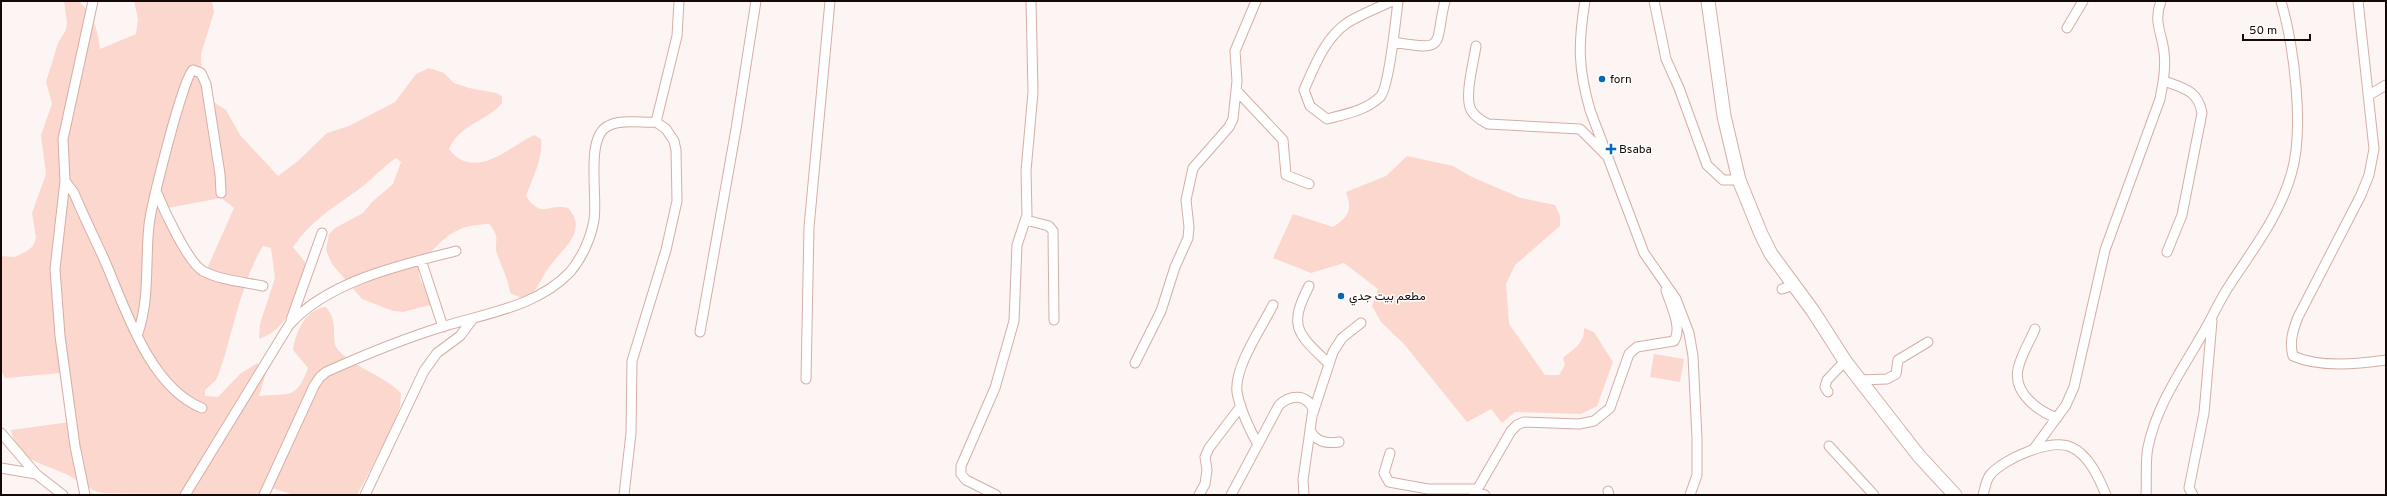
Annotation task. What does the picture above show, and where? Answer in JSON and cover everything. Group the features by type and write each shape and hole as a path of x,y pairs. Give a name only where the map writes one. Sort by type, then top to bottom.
{"street":[{"path":"85,495 75,446 56,305 56,247 66,181 63,139 93,1"},
{"path":"656,122 677,36 679,1"},
{"path":"700,332 736,129 756,1"},
{"path":"806,379 809,227 830,1"},
{"path":"996,495 966,480 961,474 961,466 995,388 1014,321 1017,245 1026,220 1026,171 1033,92 1031,1"},
{"path":"1135,363 1161,311 1175,267 1188,238 1189,227 1186,200 1191,173 1196,162 1231,123 1235,114 1236,43 1256,1"},
{"path":"1392,1 1347,23 1325,48 1313,66 1304,90 1310,106 1327,119 1366,108 1382,95 1394,42 1398,1"},
{"path":"1394,42 1426,47 1434,43 1441,31 1445,1"},
{"path":"1585,1 1578,49 1590,110 1644,253 1664,285 1676,299 1689,333 1693,356 1697,475 1690,495"},
{"path":"1654,1 1666,59 1677,82 1707,165 1723,180 1739,180"},
{"path":"1708,1 1724,116 1739,180 1768,247 1788,287 1919,456 1956,495"},
{"path":"2067,28 2083,1"},
{"path":"2033,450 2070,398 2074,387 2105,250 2155,116 2164,81 2164,51 2159,37 2157,16 2161,1"},
{"path":"2146,495 2148,448 2159,410 2170,388 2212,318 2230,284 2261,239 2278,209 2292,173 2297,131 2295,87 2286,17 2281,1"},
{"path":"2358,1 2374,149 2369,175 2344,229 2298,317 2292,334 2291,348 2294,356 2302,360 2337,362 2386,360"},
{"path":"1476,46 1468,98 1472,111 1479,119 1488,124 1580,129 1608,157"},
{"path":"138,333 146,301 149,225 156,191 180,100 189,74 196,70 203,76 211,105 221,193"},
{"path":"2164,81 2190,91 2200,101 2202,113 2182,215 2167,252"},
{"path":"2369,95 2386,85"},
{"path":"1236,90 1283,140 1286,175 1309,184"},
{"path":"264,495 320,377 340,366 443,327 472,320 540,296 558,284 571,271 581,257 594,221 594,146 599,132 613,124 656,122 666,129 674,141 676,150 677,201 666,250 632,361 630,450 624,495"},
{"path":"66,181 74,193 148,355 170,386 182,397 202,408"},
{"path":"156,191 182,243 198,267 217,276 262,286"},
{"path":"1026,220 1049,226 1053,231 1054,320"},
{"path":"289,325 322,233"},
{"path":"185,495 289,325 298,315 325,296 363,279 421,260 456,251"},
{"path":"421,260 443,327"},
{"path":"1476,492 1511,431 1517,425 1524,422 1579,424 1594,421 1610,408 1629,354 1637,347 1674,341 1677,338 1676,320 1664,285"},
{"path":"1309,286 1297,312 1298,327 1308,342 1328,362"},
{"path":"1257,443 1241,406 1237,384 1243,364 1273,305"},
{"path":"2193,495 2190,488 2204,413 2212,318"},
{"path":"365,495 424,371 437,353 460,336 472,320"},
{"path":"1304,495 1303,480 1310,430 1328,362 1342,338 1361,323"},
{"path":"2036,329 2018,368 2020,384 2032,404 2042,412 2057,418"},
{"path":"1860,380 1887,379 1896,374 1898,360 1928,342"},
{"path":"1828,392 1824,387 1827,380 1841,368 1845,361"},
{"path":"1231,495 1257,443 1279,405 1290,397 1297,396 1307,401 1313,409 1313,415"},
{"path":"1199,495 1205,484 1208,470 1205,457 1209,448 1241,406"},
{"path":"1310,430 1313,438 1320,442 1339,442"},
{"path":"1,433 36,474 63,495"},
{"path":"1983,495 1989,476 1994,470 2033,450 2062,444 2071,447 2081,454 2090,464 2106,495"},
{"path":"1829,446 1874,495"},
{"path":"1390,453 1385,464 1386,478 1389,482 1413,491 1436,490 1476,492 1485,495"},
{"path":"1,468 36,474"}],"shaded area":[{"path":"64,1 79,1 92,18 98,35 100,49 136,34 138,19 134,1 212,1 214,12 201,54 202,83 212,101 226,110 240,135 278,176 298,161 327,133 349,126 395,102 416,74 429,68 444,73 454,83 469,88 496,93 502,96 502,103 496,109 489,115 466,128 454,141 449,149 459,158 469,162 480,162 492,159 534,135 541,139 539,161 526,196 536,207 541,209 555,207 568,208 574,217 576,225 571,240 547,270 533,293 526,300 510,293 496,250 495,233 489,224 471,226 456,231 443,240 424,260 419,274 421,282 428,293 430,305 403,312 393,311 362,299 332,264 326,250 329,234 335,228 363,213 372,202 393,184 401,162 396,158 360,188 321,216 299,238 293,247 305,262 305,267 294,300 285,319 278,327 270,334 259,339 260,324 275,278 271,248 263,246 255,261 243,292 219,373 216,380 205,390 205,396 218,397 240,374 257,363 265,376 259,396 291,393 300,385 308,368 293,350 296,336 303,322 312,312 326,307 333,319 334,341 339,351 354,363 386,381 401,393 400,407 391,431 357,495 294,495 272,488 257,495 102,493 92,490 66,474 35,461 17,451 11,430 70,422 62,373 5,378 1,370 1,256 15,257 27,251 33,246 36,238 32,213 46,174 41,135 52,104 46,82 58,43 66,30 67,22","holes":["221,198 234,208 206,271 199,267 168,208"]},
{"path":"1407,156 1453,166 1472,177 1521,198 1555,205 1560,216 1560,226 1515,265 1506,284 1509,324 1545,375 1559,375 1565,365 1563,358 1575,349 1581,342 1584,328 1594,332 1613,362 1597,406 1581,414 1515,412 1502,423 1491,409 1467,422 1404,344 1381,322 1372,306 1378,289 1344,263 1311,273 1273,258 1293,214 1333,227 1346,217 1348,213 1349,204 1346,192 1386,176"},
{"path":"1654,354 1684,359 1680,382 1650,377"}],"place":[{"name":"forn","path":"1602,79"},
{"name":"Bsaba","path":"1611,149"},
{"name":"مطعم بيت جدي","path":"1341,296"}]}
